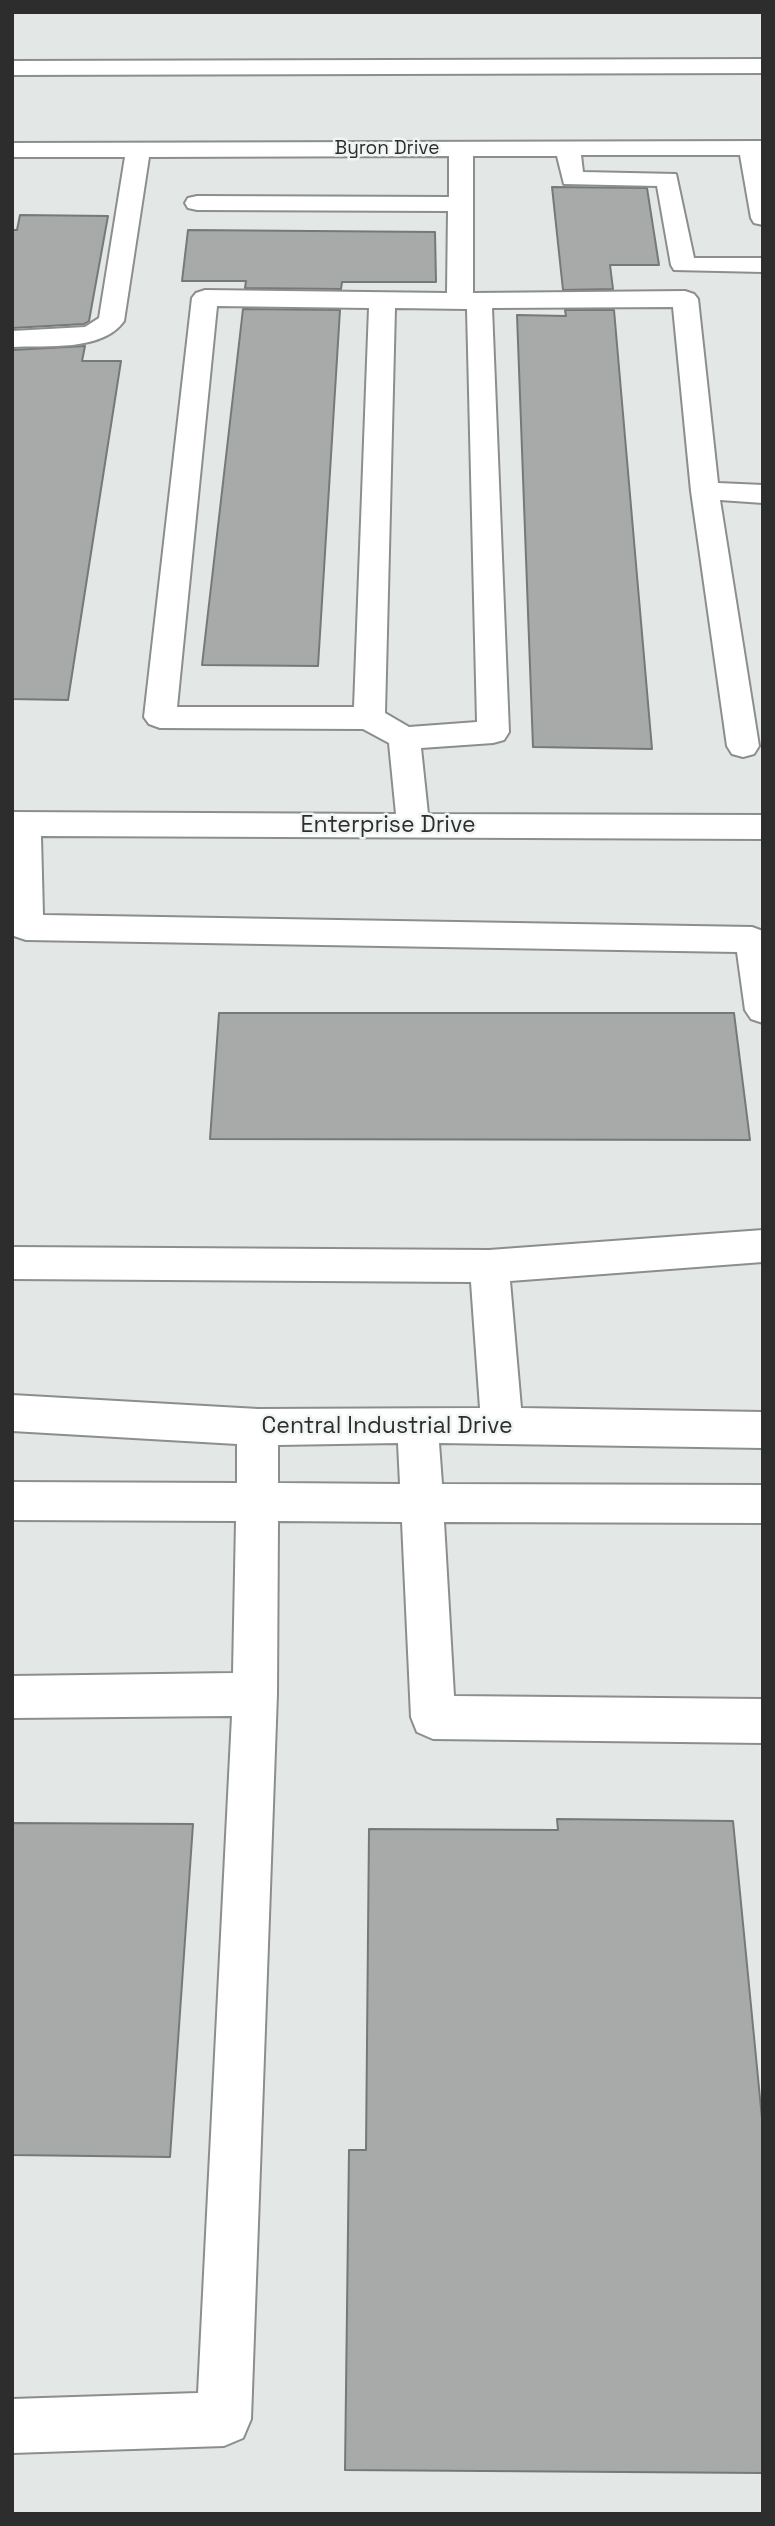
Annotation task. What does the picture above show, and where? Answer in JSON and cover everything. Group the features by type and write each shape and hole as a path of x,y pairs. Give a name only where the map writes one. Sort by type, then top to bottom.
{"main road":[{"path":"12,68 763,65"},
{"path":"12,74 196,68"},
{"path":"757,148 763,218"},
{"name":"Byron Drive","path":"12,150 757,148"},
{"path":"461,149 459,204 469,301 494,732 404,738 369,718 160,717 205,298 382,301 469,301 685,299 705,491 743,746"},
{"path":"568,149 572,179 668,179 683,265 763,265"},
{"path":"12,339 91,334 111,321 138,150"},
{"path":"197,203 459,204"},
{"path":"369,718 382,301"},
{"path":"705,491 763,494"},
{"path":"404,738 413,826"},
{"path":"18,824 19,928 752,940 763,1010"},
{"name":"Enterprise Drive","path":"18,824 763,827"},
{"path":"12,1263 489,1265 763,1246"},
{"path":"489,1265 502,1428"},
{"name":"Central Industrial Drive","path":"12,1413 258,1427 418,1425 763,1430"},
{"path":"418,1425 433,1717 763,1721"},
{"path":"12,2426 224,2419 255,1694 258,1427"},
{"path":"12,1501 763,1504"},
{"path":"12,1697 255,1694"}],"building":[{"path":"552,187 647,188 659,265 610,265 613,289 563,290"},
{"path":"20,215 108,216 89,321 84,324 12,328 12,230 17,230"},
{"path":"188,230 435,232 436,282 342,282 341,289 245,288 246,281 182,281"},
{"path":"243,309 340,310 318,666 202,665"},
{"path":"565,310 614,310 652,749 533,747 517,315 566,316"},
{"path":"85,346 82,361 121,361 68,700 12,699 12,350"},
{"path":"219,1013 734,1013 750,1140 210,1139"},
{"path":"557,1819 733,1821 763,2129 763,2473 345,2470 349,2150 366,2150 369,1829 558,1830"},
{"path":"12,1823 193,1824 170,2157 12,2155"}]}
